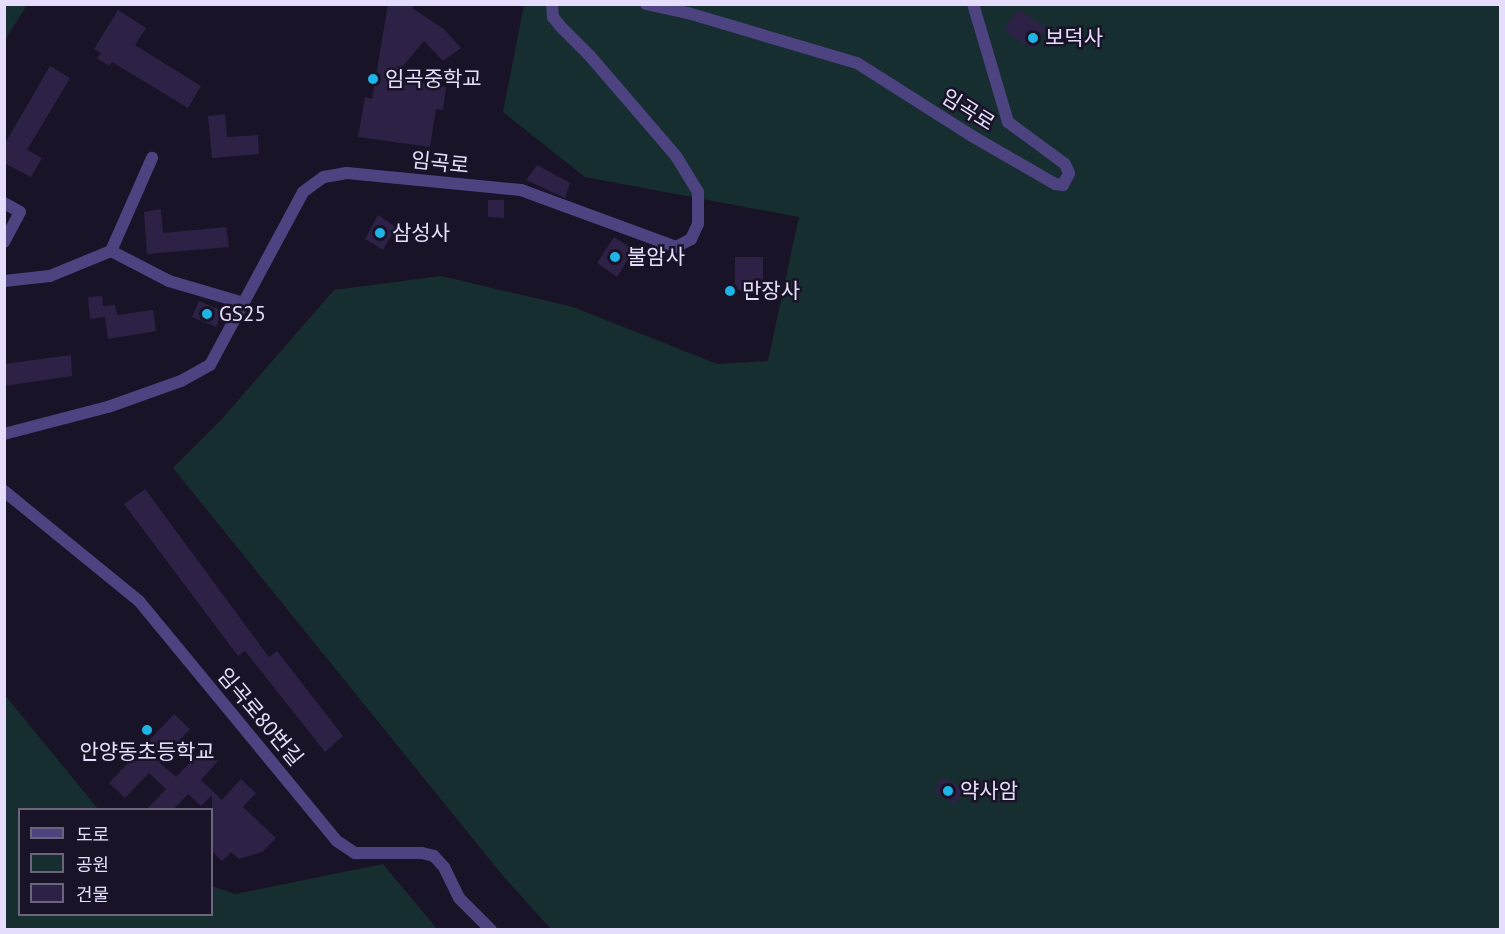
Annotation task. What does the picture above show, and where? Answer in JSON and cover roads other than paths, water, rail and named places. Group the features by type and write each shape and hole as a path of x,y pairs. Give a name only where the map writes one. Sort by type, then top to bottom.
{"street":[{"name":"임곡로","path":"4,434 108,407 181,381 210,366 303,192 324,177 347,173 521,190 676,247 692,240 698,224 698,192 676,156 590,56 561,27 553,16 552,4"},
{"name":"임곡로","path":"646,4 688,13 857,63 972,136 1055,184 1063,185 1069,173 1065,165 1008,122 973,4"},
{"path":"4,281 50,276 111,251 152,158"},
{"path":"4,203 20,212 5,239"},
{"path":"111,251 169,281 244,303"},
{"name":"임곡로80번길","path":"4,491 139,601 337,841 355,853 422,853 434,856 444,867 459,897 491,930"}],"place":[{"name":"보덕사","path":"1033,38"},
{"name":"임곡중학교","path":"373,79"},
{"name":"삼성사","path":"380,233"},
{"name":"불암사","path":"615,257"},
{"name":"만장사","path":"730,291"},
{"name":"GS25","path":"207,314"},
{"name":"안양동초등학교","path":"147,730"},
{"name":"약사암","path":"948,791"}]}
